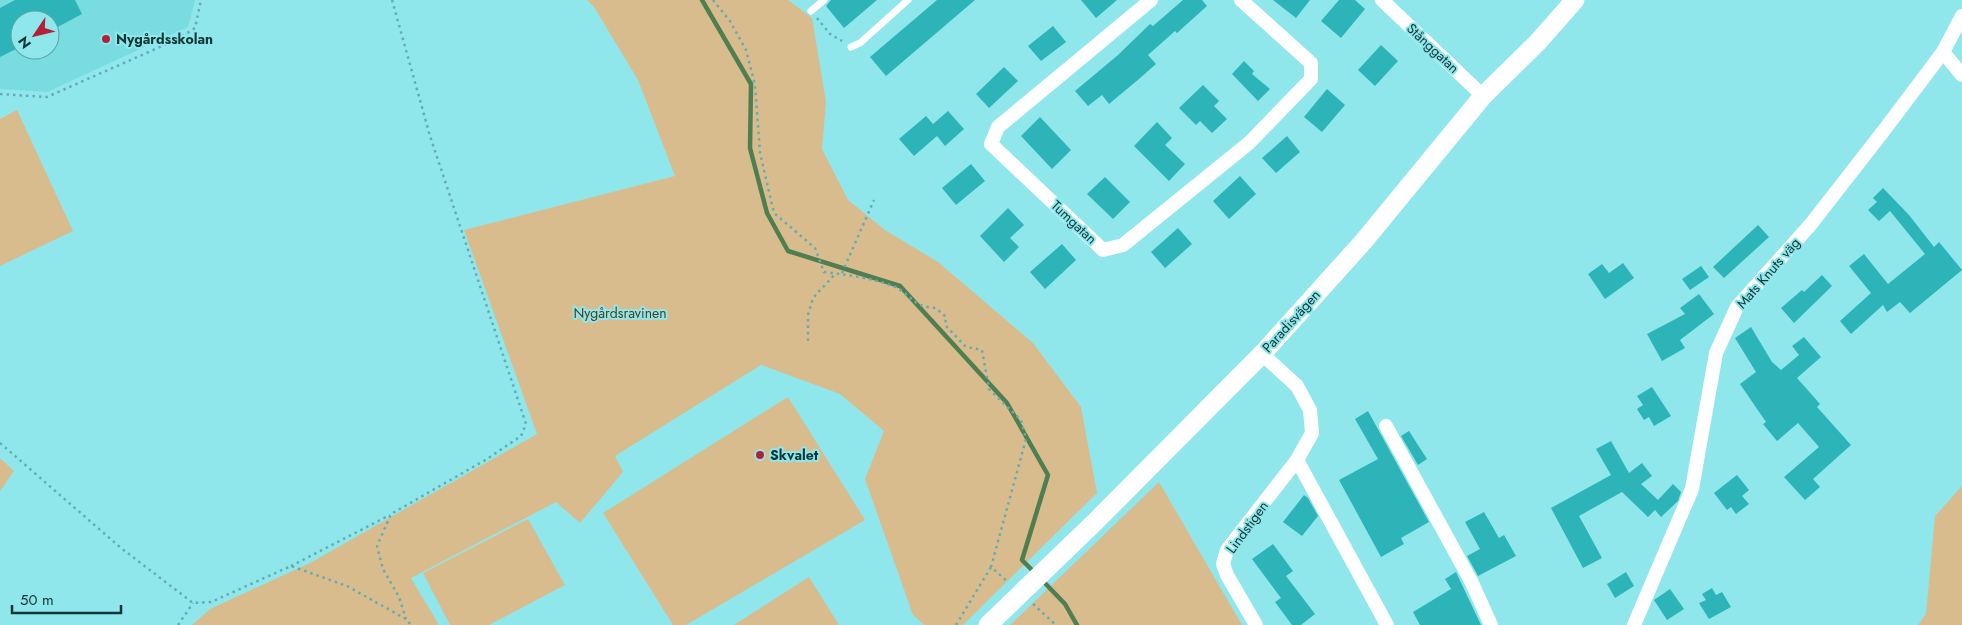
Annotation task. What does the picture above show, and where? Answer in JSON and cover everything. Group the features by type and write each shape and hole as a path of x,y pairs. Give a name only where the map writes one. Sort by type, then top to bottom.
{"street":[{"name":"Tumgatan","path":"1151,0 998,127 992,144 1103,250 1123,245 1249,143 1311,79 1311,63 1241,0"},
{"name":"Stånggatan","path":"1382,0 1484,96"},
{"name":"Paradisvägen","path":"988,625 1096,521 1262,354 1363,242 1484,96 1537,43 1575,0"},
{"name":"Mats Knuts väg","path":"1634,625 1692,489 1716,353 1737,307 1811,224 1942,52 1962,16"},
{"path":"1942,52 1962,75"},
{"name":"Lindstigen","path":"1256,625 1227,575 1223,564 1227,550 1297,460 1312,432 1310,410 1297,386 1262,354"},
{"path":"1386,426 1470,581 1491,625"},
{"path":"1297,460 1388,625"}],"lane":[{"path":"811,11 824,0"},
{"path":"851,47 860,42 908,0"}],"path":[{"path":"0,94 47,97 178,39 195,28 201,0"},
{"path":"0,443 121,548 193,603 211,602 291,566 391,514 522,436 526,424 430,136 392,0"},
{"path":"713,0 730,21 746,50 755,85 760,153 774,212 815,248 824,272 842,274 894,286 922,307 936,308 946,317 945,325 966,347 982,350 989,388 1021,420 1026,440 991,567 956,625"},
{"path":"811,11 830,34 851,47"},
{"path":"842,274 874,200"},
{"path":"808,341 808,315 812,298 836,273"},
{"path":"391,514 377,546 383,569 399,597 406,619"},
{"path":"291,566 347,586 406,619 411,625"},
{"path":"991,567 996,571"},
{"path":"178,625 193,603"}],"shaded area":[{"name":"Nygårdsskolan","path":"0,0 195,0 188,27 47,92 0,89"}],"green space":[{"name":"Nygårdsravinen","path":"587,0 788,0 812,18 826,102 822,149 848,200 885,230 938,262 1033,343 1081,407 1097,493 963,625 924,625 913,615 865,479 884,431 840,394 761,365 615,456 623,472 580,523 556,502 411,578 439,625 192,625 210,609 310,563 537,434 464,230 675,176 638,80 594,7"},
{"path":"17,110 73,231 0,266 0,119"},
{"name":"Skvalet","path":"788,397 865,520 686,625 673,625 603,513"},
{"path":"0,458 14,471 0,491"},
{"path":"1159,482 1242,625 1010,625"},
{"path":"1962,486 1962,625 1918,625 1926,614 1935,516"},
{"path":"528,519 565,585 489,625 450,625 423,573"},
{"path":"809,577 839,625 734,625"}],"building":[{"path":"15,0 75,0 82,14 60,26 60,10 10,10 10,52 0,57 0,8"},
{"path":"831,0 877,0 844,28 826,6"},
{"path":"937,0 975,0 886,76 870,57"},
{"path":"1081,0 1117,0 1096,18"},
{"path":"1183,0 1202,0 1207,6 1177,33 1175,31 1148,55 1156,64 1139,79 1109,104 1102,95 1088,106 1075,91 1118,55 1150,24 1153,26"},
{"path":"1273,0 1310,0 1296,18"},
{"path":"1339,0 1355,0 1365,9 1341,38 1321,21"},
{"path":"1053,26 1066,42 1041,61 1028,46"},
{"path":"1381,45 1398,61 1375,86 1358,70"},
{"path":"1244,61 1254,71 1252,74 1270,89 1258,101 1232,74"},
{"path":"1004,67 1018,81 989,108 976,94"},
{"path":"1203,85 1219,101 1214,106 1227,119 1212,133 1200,121 1196,125 1179,108"},
{"path":"1327,89 1345,105 1322,132 1304,117"},
{"path":"948,111 964,129 945,146 937,136 914,156 899,139 926,116 933,124"},
{"path":"1040,117 1071,150 1052,169 1021,136"},
{"path":"1157,122 1172,138 1165,145 1185,164 1169,181 1134,146"},
{"path":"1287,136 1300,152 1276,173 1262,158"},
{"path":"971,164 985,181 956,205 942,188"},
{"path":"1240,176 1256,194 1229,219 1213,201"},
{"path":"1105,177 1130,202 1113,219 1087,194"},
{"path":"1883,188 1909,215 1934,247 1939,242 1962,270 1910,313 1900,302 1887,312 1883,305 1851,334 1840,321 1871,293 1849,266 1864,254 1888,284 1925,254 1890,211 1879,221 1868,210 1877,202 1873,198"},
{"path":"1008,208 1024,225 1010,238 1019,247 1004,262 980,236"},
{"path":"1758,225 1769,237 1724,278 1713,267"},
{"path":"1178,228 1192,244 1165,268 1151,252"},
{"path":"1062,244 1076,260 1045,289 1030,272"},
{"path":"1623,263 1634,278 1605,299 1588,274 1602,264 1609,273"},
{"path":"1701,266 1709,277 1690,290 1682,279"},
{"path":"1822,275 1832,286 1794,323 1781,308 1802,290 1804,292"},
{"path":"1699,294 1714,314 1680,340 1685,348 1662,361 1647,334 1685,314 1680,308"},
{"path":"1751,327 1772,362 1781,370 1799,355 1792,346 1804,337 1821,357 1797,378 1820,404 1817,407 1851,445 1813,479 1820,487 1805,500 1784,477 1819,447 1798,423 1777,441 1763,424 1766,422 1740,384 1756,372 1735,338"},
{"path":"1652,387 1671,416 1654,426 1649,417 1644,420 1637,409 1643,405 1637,396"},
{"path":"1368,411 1429,522 1401,538 1404,544 1381,557 1339,480 1378,459 1355,419"},
{"path":"1409,431 1427,459 1418,465 1401,436"},
{"path":"1611,441 1629,473 1642,463 1652,476 1641,484 1658,500 1673,484 1681,492 1678,501 1661,517 1655,510 1648,517 1622,492 1579,516 1602,558 1583,568 1551,508 1611,475 1596,449"},
{"path":"1737,475 1749,490 1742,496 1749,504 1736,514 1731,507 1727,510 1714,493"},
{"path":"1304,495 1308,498 1318,516 1302,536 1283,522"},
{"path":"1484,512 1499,538 1504,535 1516,556 1478,576 1467,556 1480,549 1465,522"},
{"path":"1273,544 1293,571 1286,576 1315,614 1301,625 1292,625 1275,602 1281,598 1252,559"},
{"path":"1456,572 1481,625 1420,625 1413,612 1451,589 1445,579"},
{"path":"1626,572 1634,586 1615,598 1607,584"},
{"path":"1712,588 1716,595 1722,592 1731,607 1709,619 1699,603 1706,600 1702,594"},
{"path":"1670,589 1684,609 1667,620 1654,600"}],"waterway":[{"path":"702,0 751,84 750,148 767,213 788,251 900,286 1007,403 1048,475 1022,560 1036,574"},
{"path":"1041,579 1065,604 1077,625"}],"place":[{"name":"Nygårdsskolan","path":"106,39"},
{"name":"Skvalet","path":"760,455"}]}
